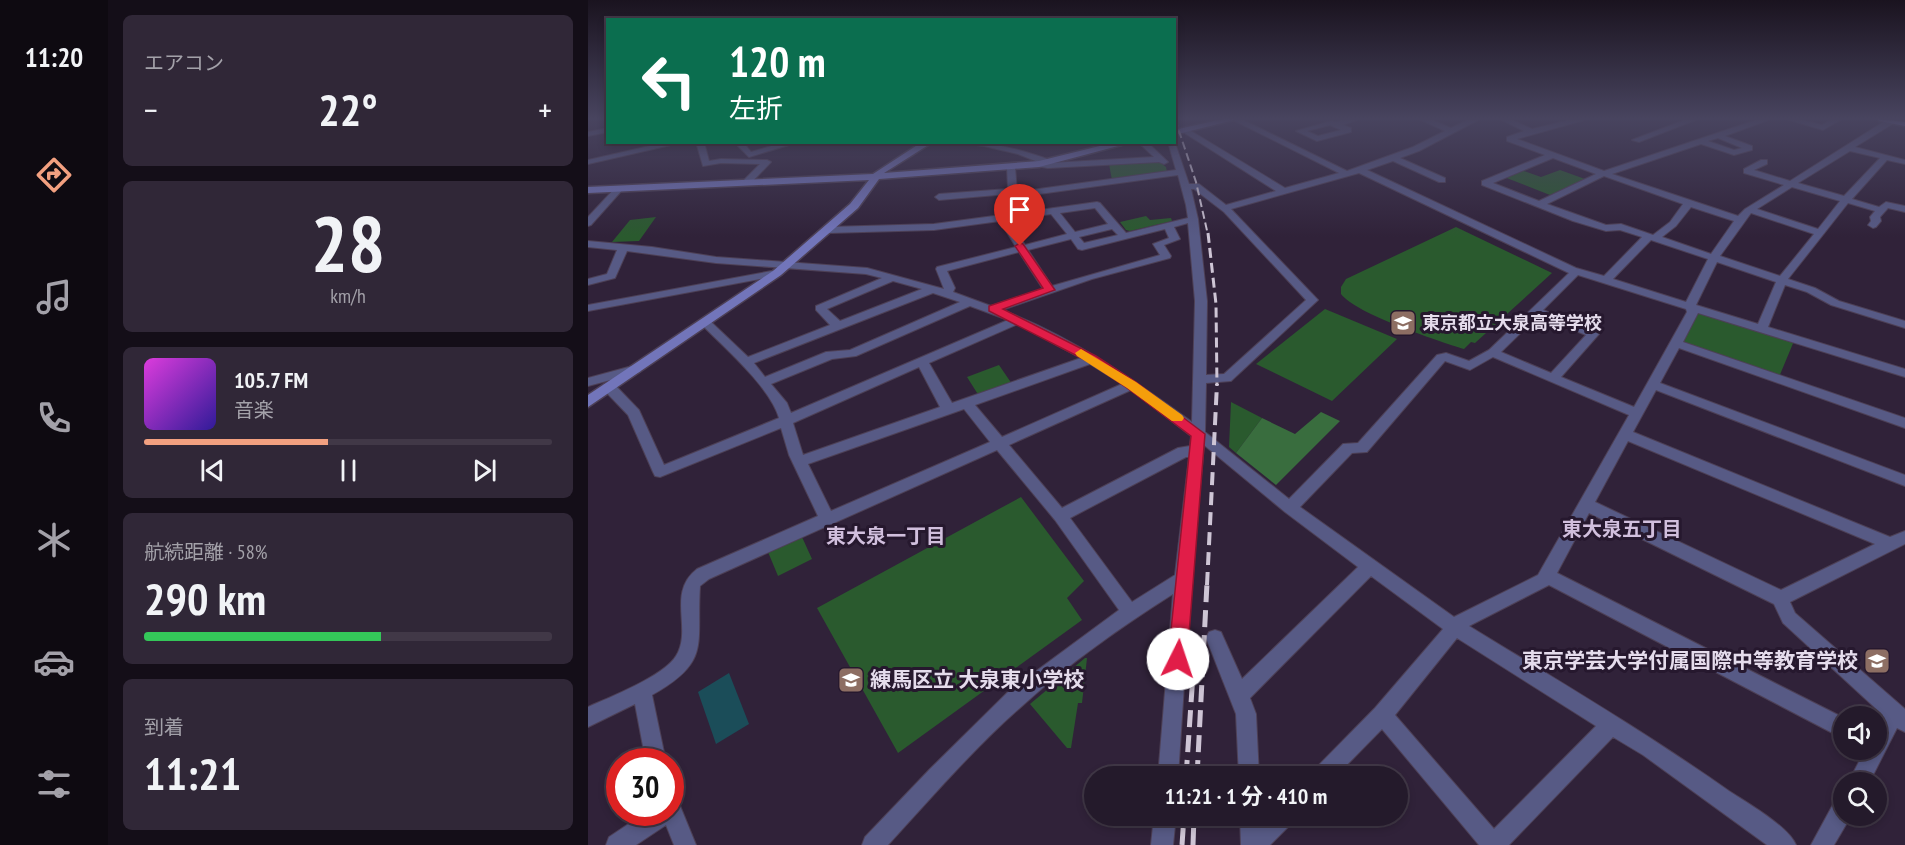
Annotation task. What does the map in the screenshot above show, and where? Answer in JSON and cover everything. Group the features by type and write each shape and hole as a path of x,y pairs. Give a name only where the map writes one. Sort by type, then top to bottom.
{"main road":[{"path":"588,402 789,264 857,203 879,172 902,158"},
{"path":"588,190 876,176 1043,163 1062,158"}],"street":[{"path":"588,162 604,158"},
{"path":"704,158 706,164 722,161 767,162 747,182"},
{"path":"1033,158 1048,166 1160,159 1169,166 1185,187 1193,219 1201,301 1198,434 1183,579 1169,766"},
{"path":"1174,158 1175,173"},
{"path":"1231,158 1283,191"},
{"path":"1315,158 1347,174"},
{"path":"1224,208 1347,174 1393,158"},
{"path":"1395,158 1442,180"},
{"path":"1544,158 1485,183 1603,227 1619,227 1782,279 1815,291 1835,303 1905,325"},
{"path":"1561,158 1689,203 1819,232"},
{"path":"1538,204 1604,174 1652,158"},
{"path":"1332,766 1382,715 1459,623 1545,579 1693,312 1690,304 1713,257 1745,215 1833,158"},
{"path":"1761,329 1782,279 1819,232 1884,158"},
{"path":"1764,162 1748,171 1881,210"},
{"path":"1011,166 1014,217"},
{"path":"1360,170 1577,271 1905,373"},
{"path":"939,197 1011,193 1175,173"},
{"path":"1185,187 1196,186 1224,208 1312,300 1227,378 1199,379"},
{"path":"588,223 620,188"},
{"path":"1607,279 1652,237 1672,224 1689,203"},
{"path":"828,230 934,227 1097,205 1124,236"},
{"path":"1873,225 1881,210 1888,205 1905,209"},
{"path":"1054,212 1082,247 1193,219"},
{"path":"1002,219 1049,290"},
{"path":"947,293 950,288 941,269 1114,225"},
{"path":"993,309 1105,272 1166,256 1158,244 1175,239 1168,225"},
{"path":"588,244 717,260 867,271 947,293 1018,320 1091,359 1132,385 1198,434 1290,508 1455,628 1611,725 1722,798 1784,845"},
{"path":"588,282 610,276 623,247"},
{"path":"1290,508 1347,448 1362,448 1441,358 1446,357 1470,366 1492,353 1577,271"},
{"path":"589,310 777,273"},
{"path":"839,327 820,308 894,277"},
{"path":"747,362 933,289"},
{"path":"763,382 830,355 852,353 971,301"},
{"path":"1536,311 1593,334 1553,378"},
{"path":"609,387 634,413 660,472 1018,320"},
{"path":"705,322 747,362 782,406 799,462 827,519"},
{"path":"1675,344 1905,423"},
{"path":"1492,353 1636,413"},
{"path":"799,462 1091,359"},
{"path":"922,361 948,409"},
{"path":"588,382 636,369"},
{"path":"1652,384 1905,481"},
{"path":"588,717 642,691 683,663 686,658 691,587 698,577 997,442 1132,385"},
{"path":"966,403 1060,516 1130,612"},
{"path":"1624,435 1889,545"},
{"path":"1060,516 1183,452 1195,451"},
{"path":"1585,504 1766,589 1780,599 1789,618 1899,717 1887,733"},
{"path":"1780,599 1905,537"},
{"path":"1239,695 1370,566"},
{"path":"1546,574 1833,723"},
{"path":"873,845 945,768 1015,699 1130,612 1183,579"},
{"path":"1215,638 1246,714 1248,766"},
{"path":"642,691 653,748"},
{"path":"1382,715 1493,845 1611,725"},
{"path":"616,845 644,826"},
{"path":"677,826 685,845"},
{"path":"1162,845 1164,826"},
{"path":"1252,826 1253,845"},
{"path":"1253,845 1273,826"},
{"path":"1822,845 1833,826"}],"green space":[{"path":"1158,161 1166,167 1167,172 1112,180 1109,164"},
{"path":"1521,170 1541,177 1560,170 1585,179 1550,195 1504,177"},
{"path":"1146,216 1150,220 1171,218 1172,221 1130,231 1126,230 1120,222"},
{"path":"656,217 639,241 612,242 630,220"},
{"path":"1456,227 1552,273 1475,343 1471,342 1464,349 1418,333 1363,310 1341,294 1341,287 1346,279"},
{"path":"1325,309 1397,339 1332,401 1256,364"},
{"path":"1698,311 1794,341 1779,377 1681,343"},
{"path":"999,365 1012,384 979,396 967,377"},
{"path":"1231,402 1262,418 1236,453 1229,447"},
{"path":"1321,412 1340,421 1276,485 1236,453 1262,418 1295,434"},
{"path":"1021,497 1084,581 1067,598 1082,620 898,753 817,608"},
{"path":"802,537 812,559 778,576 768,552"},
{"path":"1087,658 1082,703 1078,703 1071,748 1067,748 1030,704"}],"shaded area":[{"path":"729,673 749,724 716,744 698,692"}],"railway":[{"path":"1188,158 1208,235"},
{"path":"1208,233 1216,304 1217,384"},
{"path":"1207,585 1217,384"},
{"path":"1198,766 1207,583"},
{"path":"1187,766 1196,630"},
{"path":"1182,845 1183,826"},
{"path":"1193,845 1194,826"}],"slow traffic":[{"path":"1081,353 1132,385 1177,418"}],"place":[{"name":"東京都立大泉高等学校","path":"1403,323"},
{"name":"東京学芸大学付属国際中等教育学校","path":"1877,661"},
{"name":"練馬区立 大泉東小学校","path":"851,680"}],"district":[{"name":"東大泉五丁目","path":"1622,529"},
{"name":"東大泉一丁目","path":"886,536"}],"route":[{"path":"1020,246 1049,290 993,309 1091,359 1132,385 1198,434 1183,579 1178,659"}]}
